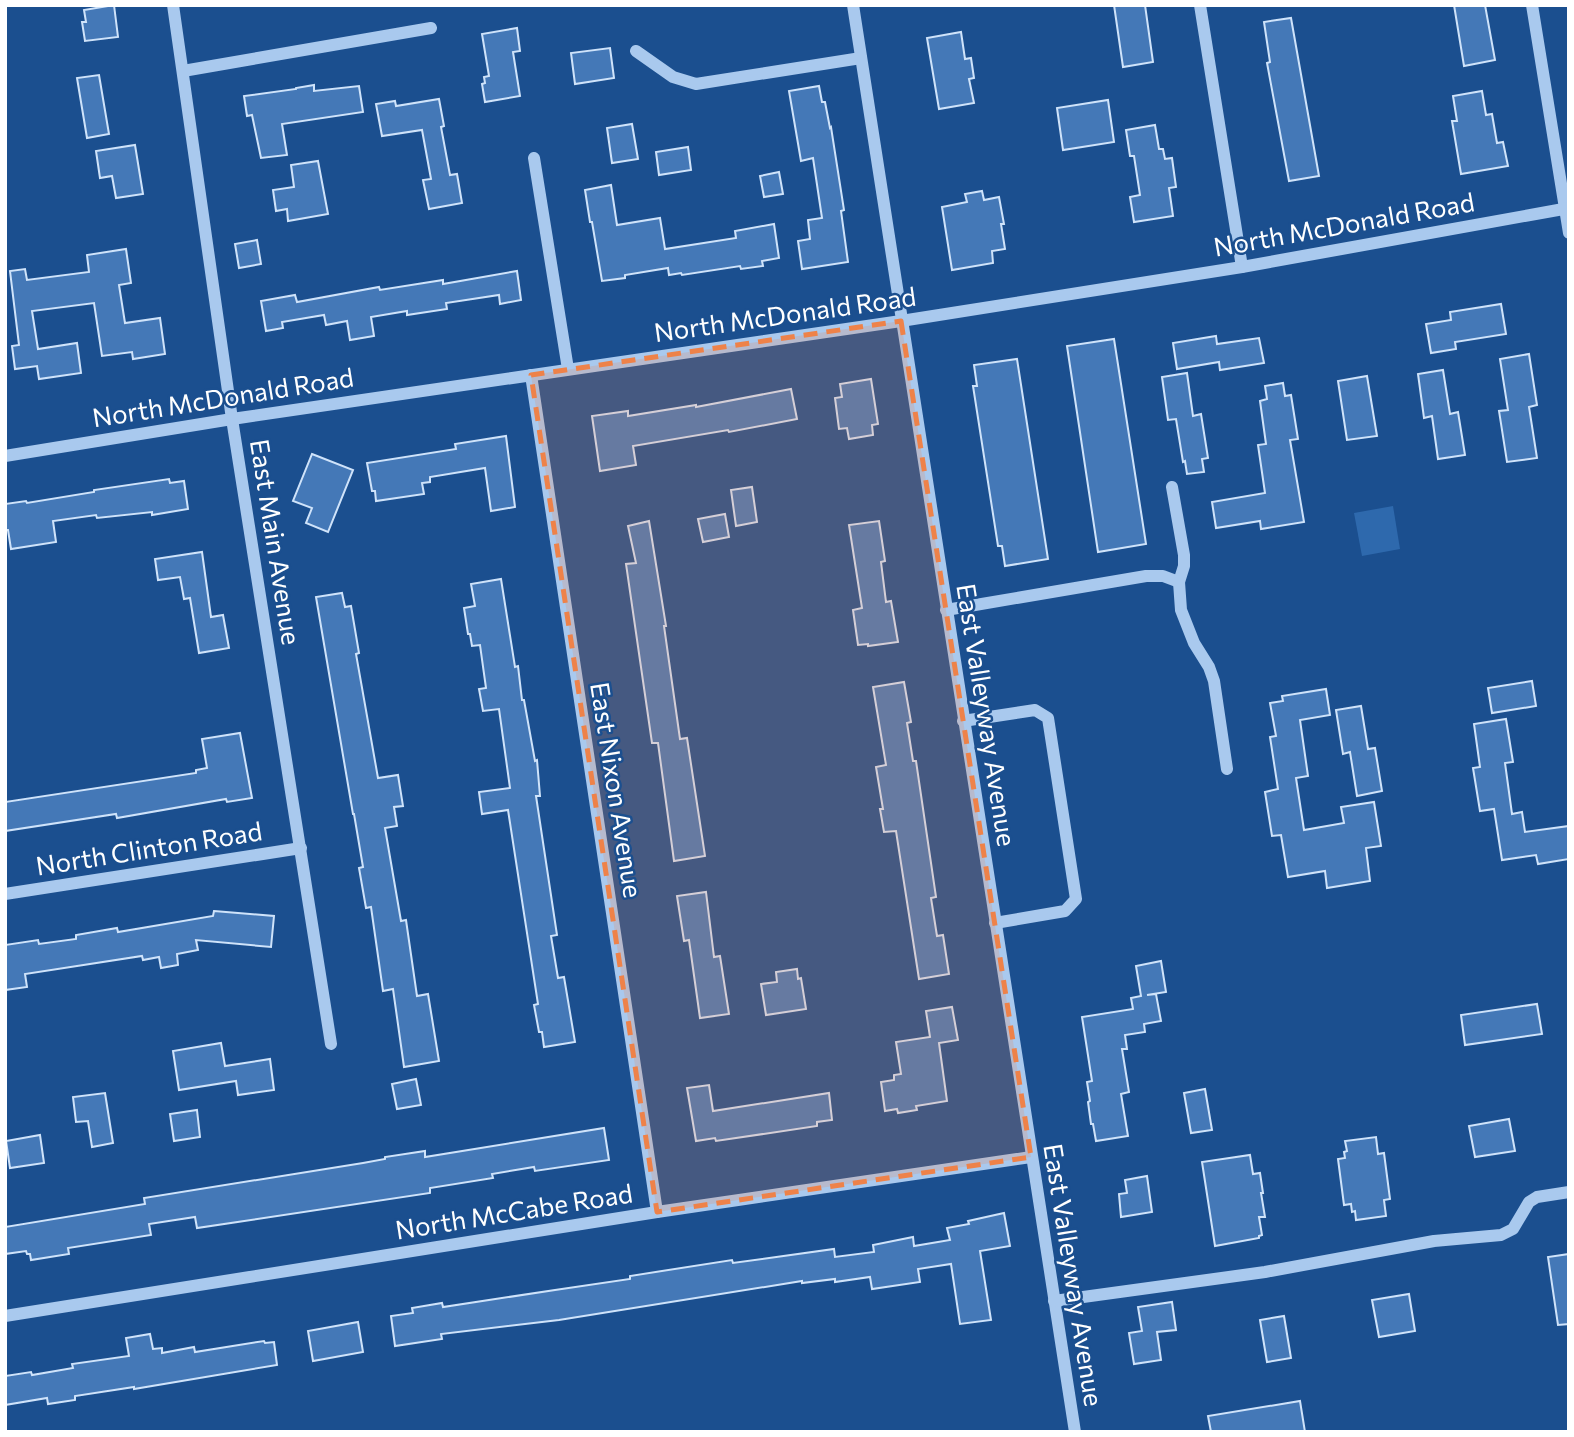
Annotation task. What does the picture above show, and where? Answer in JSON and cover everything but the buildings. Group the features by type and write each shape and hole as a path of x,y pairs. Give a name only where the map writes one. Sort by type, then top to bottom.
{"street":[{"name":"East Main Avenue","path":"173,5 232,419 331,1044"},
{"name":"East Valleyway Avenue","path":"853,5 1075,1432"},
{"path":"1200,5 1242,267"},
{"path":"1532,5 1569,233"},
{"path":"183,71 431,29"},
{"path":"636,51 673,77 696,84 861,58"},
{"path":"534,158 568,369"},
{"name":"North McDonald Road","path":"5,456 232,419 901,321 1242,267 1567,209"},
{"name":"East Nixon Avenue","path":"531,375 657,1212"},
{"path":"1172,487 1184,555 1180,582 1181,610 1194,643 1214,681 1227,769"},
{"path":"946,610 1146,576 1163,576 1180,582"},
{"path":"963,721 1035,710 1048,718 1076,899 1065,911 995,923"},
{"name":"North Clinton Road","path":"5,894 301,848"},
{"name":"North McCabe Road","path":"5,1316 657,1212 1031,1157"},
{"path":"1054,1301 1265,1272 1434,1241 1502,1235 1513,1228 1529,1202 1537,1197 1569,1192"}],"highlighted area":[{"path":"901,321 1031,1157 657,1212 531,375"}],"shaded area":[{"path":"1393,506 1400,549 1362,556 1354,513"}]}
